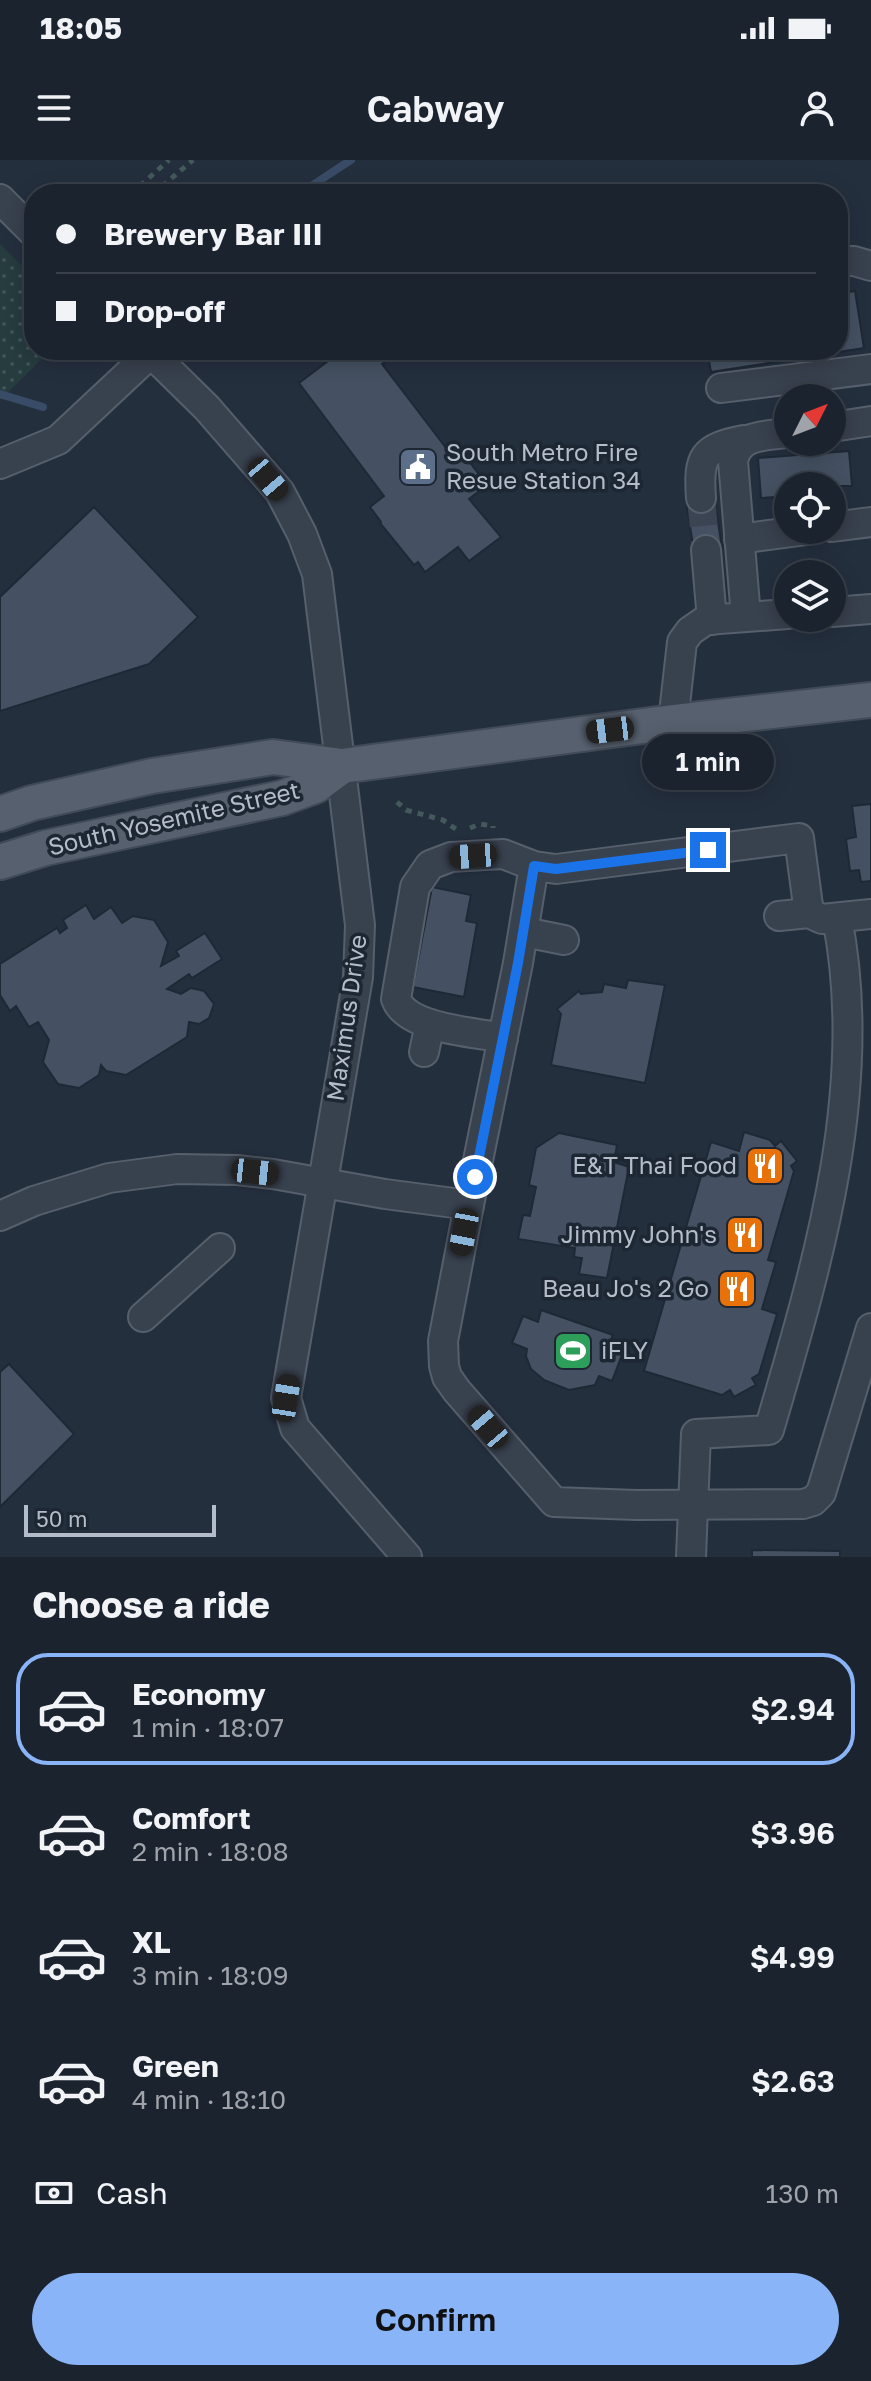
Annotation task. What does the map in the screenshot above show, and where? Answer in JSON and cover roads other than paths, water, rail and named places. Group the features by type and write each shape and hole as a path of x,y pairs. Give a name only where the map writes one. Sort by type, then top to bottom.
{"main road":[{"name":"South Yosemite Street","path":"0,814 32,803 152,776 273,757 342,766 673,722 871,700"},
{"name":"South Yosemite Street","path":"0,862 45,848 282,798 315,786 342,766"}],"street":[{"path":"0,199 24,223"},
{"path":"848,261 871,266"},
{"path":"0,464 58,440 142,360"},
{"name":"Maximus Drive","path":"158,360 207,408 280,492 302,534 317,574 360,925 358,977 286,1398 295,1428 407,1557"},
{"path":"721,388 871,369"},
{"path":"846,425 871,421"},
{"path":"701,498 699,476 705,455 721,445 774,435"},
{"path":"744,440 735,451 733,461 746,617"},
{"path":"846,525 871,522"},
{"path":"739,539 774,534"},
{"path":"706,550 712,620"},
{"path":"846,611 871,609"},
{"path":"673,722 682,642 690,631 706,620 774,615"},
{"path":"503,1038 430,1024 410,1017 399,1007 396,999 415,887 430,865 451,857 503,854 534,866 556,869 799,838 809,913"},
{"path":"534,866 524,932 443,1341 447,1377 457,1391 554,1502 803,1504 813,1501 821,1493 871,1328"},
{"path":"779,916 809,913 822,919 871,914"},
{"path":"691,1557 696,1434 769,1430 841,1184 864,1048 848,952 837,918"},
{"path":"524,932 564,940"},
{"path":"424,1052 430,1024"},
{"path":"0,1216 34,1201 109,1178 177,1169 237,1170 469,1205"},
{"path":"143,1317 220,1248"}],"waterway":[{"path":"314,184 351,160"},
{"path":"0,394 43,407"}],"tunnel":[{"path":"701,498 706,550"}],"place":[{"name":"South Metro Fire Resue Station 34","path":"418,467"},
{"name":"E&T Thai Food","path":"765,1166"},
{"name":"Jimmy John's","path":"745,1235"},
{"name":"Beau Jo's 2 Go","path":"737,1289"},
{"name":"iFLY","path":"573,1351"}]}
